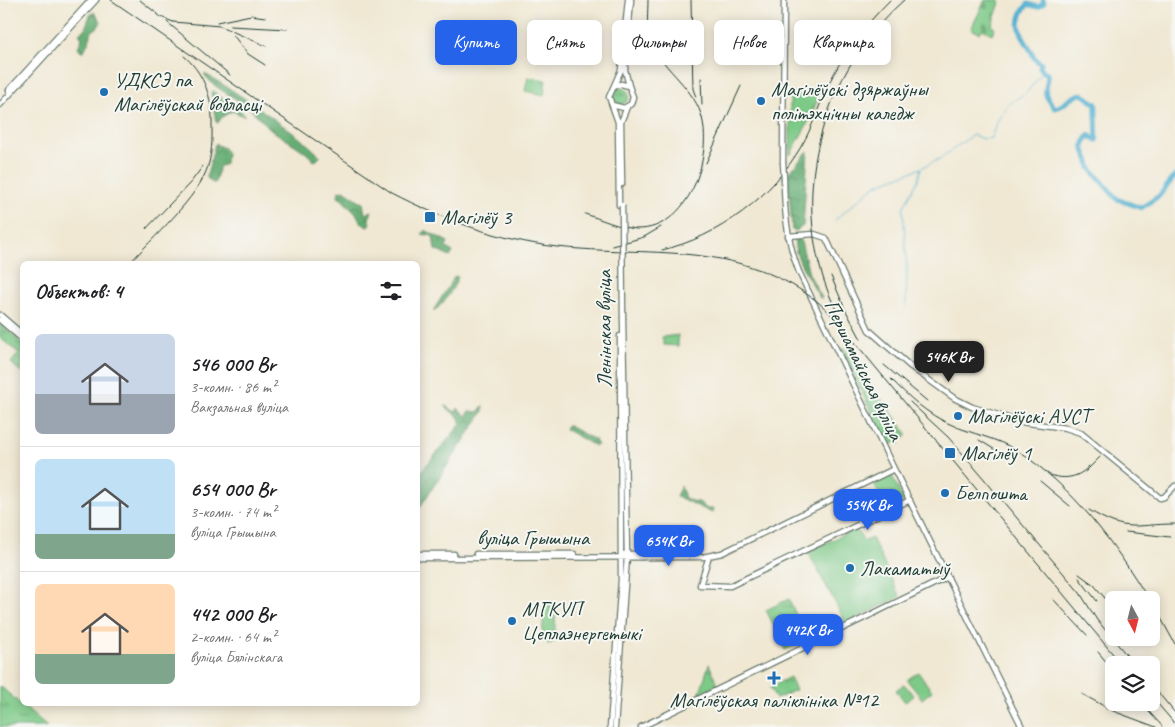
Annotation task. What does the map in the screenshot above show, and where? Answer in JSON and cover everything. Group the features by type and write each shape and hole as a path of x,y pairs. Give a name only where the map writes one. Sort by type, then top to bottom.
{"main road":[{"path":"0,100 94,0"},
{"path":"0,105 94,0"},
{"path":"629,0 625,70 628,86 634,97 628,107 620,108 612,105 609,97 621,70 629,0"},
{"name":"Першамайская вуліца","path":"784,0 784,208 788,236 799,272 1022,727"},
{"path":"613,86 621,84 628,86"},
{"name":"Ленінская вуліца","path":"612,105 618,122 624,556"},
{"name":"Ленінская вуліца","path":"620,205 621,122 628,107"},
{"path":"788,236 814,234 826,238 871,333 954,398 972,407 1021,422 1066,428 1081,433 1108,453 1157,497 1162,498 1175,486"},
{"path":"0,315 20,332"},
{"path":"0,320 20,337"},
{"name":"вуліца Грышына","path":"420,554 709,556 722,553 894,469"},
{"path":"709,556 700,585 730,586 910,500"},
{"path":"610,727 624,556"},
{"path":"615,727 624,556"},
{"name":"вуліца Грышына","path":"420,558 624,556"},
{"path":"640,727 948,577"}],"green space":[{"path":"985,0 1001,0 992,25 995,29 992,34 982,29 980,33 971,29"},
{"path":"94,12 101,21 98,27 91,32 84,51 81,51 78,47 82,39 79,33 85,29 90,15"},
{"path":"204,74 265,113 302,140 320,157 314,161 273,131 245,105 216,86"},
{"path":"528,77 546,80 544,95 525,91"},
{"path":"618,88 624,88 629,93 627,102 618,104 613,99 613,93"},
{"path":"822,88 810,119 790,155 790,93"},
{"path":"213,90 238,108 244,116 232,111 222,117 218,123 216,122 211,93"},
{"path":"215,144 224,148 227,154 226,162 219,167 215,183 213,183 207,178 207,175"},
{"path":"808,151 803,226 796,231 792,230 788,174"},
{"path":"344,190 363,203 365,214 372,211 369,219 370,225 367,226 360,221 356,213 338,196 339,191"},
{"path":"425,230 448,242 446,248 453,252 450,257 435,250 433,236 422,234"},
{"path":"800,237 809,274 822,298 820,298 797,255 794,239"},
{"path":"455,276 458,277 451,291 441,305 433,311"},
{"path":"0,323 20,341 20,371 11,363 19,353 0,338"},
{"path":"678,335 678,346 664,345 662,337"},
{"path":"844,348 908,435 899,440 900,444 896,442 888,446 841,349"},
{"path":"445,406 456,412 458,408 466,416 470,411 478,412 483,406 483,412 420,507 420,473 461,424 460,419"},
{"path":"567,425 595,440 598,445 595,446 565,429"},
{"path":"891,474 904,501 886,509 873,482"},
{"path":"681,486 685,498 699,502 707,509 713,508 712,513 676,496"},
{"name":"Лакаматыў","path":"856,528 864,541 872,538 900,597 846,623 808,552"},
{"path":"789,599 807,640 785,650 766,610"},
{"path":"551,604 556,609 554,642 549,644 542,639 544,606"},
{"path":"709,664 718,685 700,694 700,692"},
{"path":"918,672 932,691 922,699 907,680"},
{"path":"790,677 796,690 776,699 770,687"},
{"path":"904,684 914,696 905,702 896,690"},
{"path":"0,686 20,703 20,706 23,706 47,727 0,727"}],"waterway":[{"path":"1043,0 1044,3 1038,7 1028,4 1023,10 1019,22 1021,33 1034,57 1041,63 1040,68 1048,75 1046,95 1055,108 1061,106 1074,96 1082,94 1096,104 1096,141 1089,135 1083,146 1090,168 1117,199 1141,208 1159,196 1175,176"},
{"path":"1026,93 1044,71"},
{"path":"906,306 907,268 903,208 918,180 921,168 939,159 973,135 983,139 991,138 998,120 1008,104 1023,95"},
{"path":"835,220 876,185 921,168"}],"railway":[{"path":"111,0 392,193 432,212 472,228 535,244 591,250 658,252 722,259 753,267 784,280 814,299 844,329 1115,656"},
{"path":"140,0 161,17 173,22 220,26 266,46"},
{"path":"585,214 631,228 655,226 671,217 684,204 700,169 704,149 704,131 701,114 683,84 667,67 654,48 648,29 648,0"},
{"path":"691,0 693,89 696,97"},
{"path":"662,250 683,244 724,225 760,197 776,181 790,164 806,138 832,77 846,53 871,20 890,0"},
{"path":"843,323 824,282 814,239 812,195 817,151 829,109 848,69 873,32 904,0"},
{"path":"217,22 251,15 265,17"},
{"path":"167,22 230,75"},
{"path":"230,26 287,29"},
{"path":"233,35 248,54 265,65"},
{"path":"132,261 185,204 203,178 210,160 212,129 210,100 201,76 184,56"},
{"path":"701,78 702,105"},
{"path":"706,163 741,86"},
{"path":"146,229 191,182 203,166"},
{"path":"612,246 644,237 661,227"},
{"path":"831,276 845,309 861,339"},
{"path":"884,365 927,401"},
{"path":"891,379 912,399 943,421 1008,446 1037,464 1074,498 1091,517 1107,537 1143,591"},
{"path":"910,402 948,437 969,461 1080,593 1097,620 1127,656"},
{"path":"979,440 997,451"},
{"path":"1085,472 1100,457"},
{"path":"1050,475 1071,477 1081,473 1089,466"},
{"path":"1040,481 1070,506"},
{"path":"1089,510 1123,525 1175,524"},
{"path":"1126,532 1170,537"},
{"path":"1079,574 1094,585 1105,598"},
{"path":"1079,578 1097,601"},
{"path":"1053,599 1087,635"},
{"path":"1160,616 1175,644"},
{"path":"1098,652 1105,660"},
{"path":"1082,694 1113,711 1156,727"},
{"path":"1160,695 1175,713"},
{"path":"1160,706 1175,724"},
{"path":"1148,711 1162,726"}],"place":[{"name":"УДКСЭ па Магілёўскай вобласці","path":"104,92"},
{"name":"Магілёўскі дзяржаўны політэхнічны каледж","path":"761,101"},
{"name":"Магілёў 3","path":"430,217"},
{"name":"Магілёўскі АУСТ","path":"958,416"},
{"name":"Магілёў 1","path":"950,453"},
{"name":"Белпошта","path":"945,493"},
{"name":"Лакаматыў","path":"850,568"},
{"name":"МГКУП Цеплаэнергетыкі","path":"512,621"},
{"name":"Магілёўская паліклініка №12","path":"774,678"}]}
